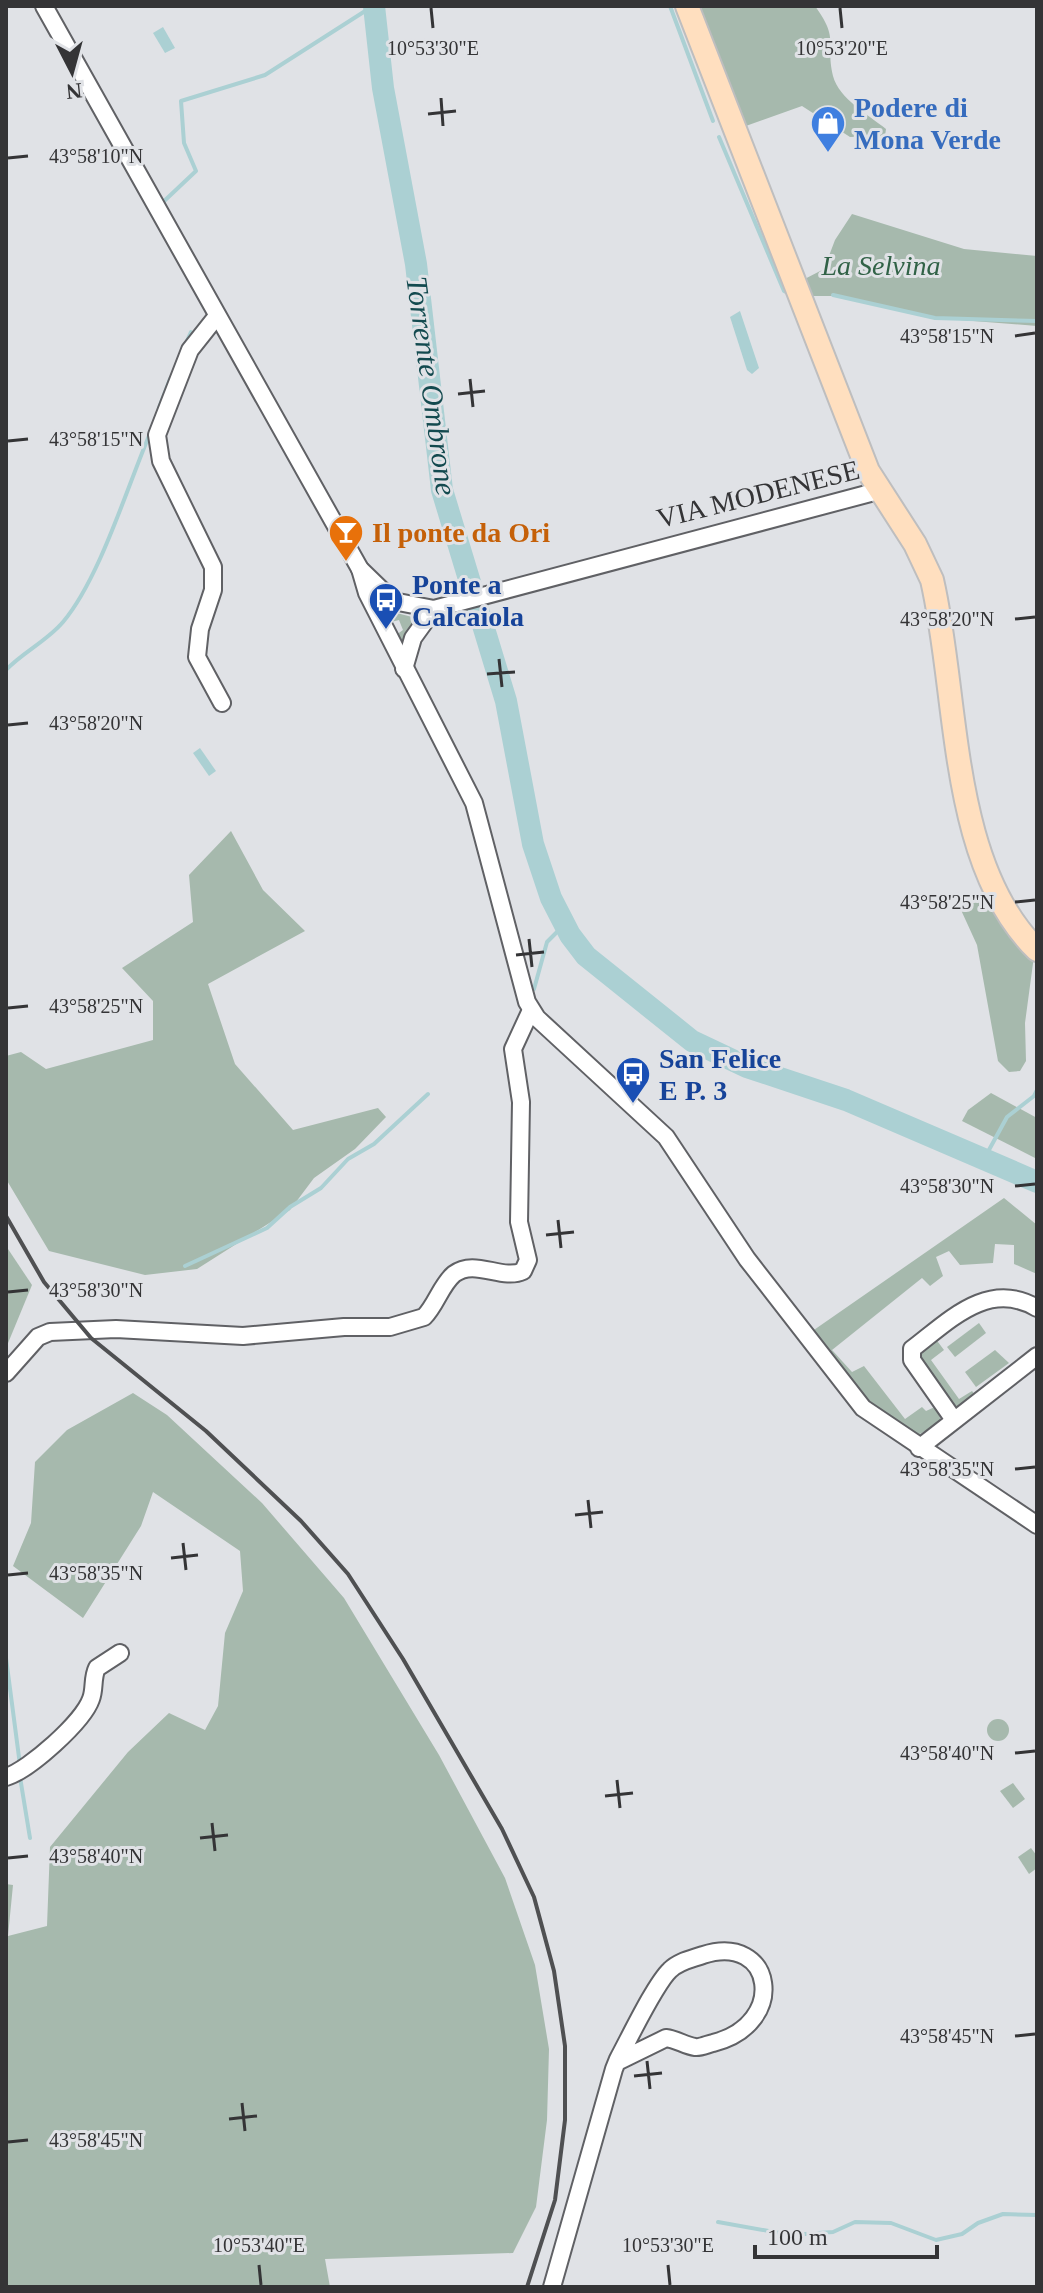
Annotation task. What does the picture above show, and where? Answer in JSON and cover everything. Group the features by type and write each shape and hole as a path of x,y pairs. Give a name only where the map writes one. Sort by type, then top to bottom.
{"main road":[{"path":"687,6 878,491"},
{"name":"VIA MODENESE","path":"878,491 915,544 932,580 976,843 1010,919 1037,950"}],"street":[{"path":"44,6 360,569 367,593 404,669 474,803 531,1010 666,1137 747,1259 850,1394 875,1420 1034,1517"},
{"path":"217,316 190,350 157,435 161,461 213,567 213,590 200,629 197,657 222,703"},
{"name":"VIA MODENESE","path":"442,607 878,491"},
{"path":"360,569 393,601 442,607"},
{"path":"404,669 413,638 442,607"},
{"path":"6,1373 38,1337 50,1332 116,1329 243,1336 344,1327 390,1327 424,1317 458,1271 482,1269 512,1274 523,1271 528,1260 519,1222 521,1102 513,1049 531,1010"},
{"path":"954,1420 912,1360 912,1349 979,1301 1014,1299 1037,1308"},
{"path":"919,1448 1037,1356"},
{"path":"6,1777 33,1763 78,1716 92,1698 97,1668 120,1653"},
{"path":"552,2287 617,2062 667,1972 679,1963 725,1951 743,1953 753,1963 762,1979 761,2008 743,2032 695,2047 666,2038 617,2062"}],"green space":[{"path":"696,6 815,6 830,34 831,65 836,84 848,99 886,129 885,136 850,137 802,106 743,127"},
{"name":"La Selvina","path":"852,214 964,249 1037,256 1037,326 935,318 840,296 799,296 795,284 824,269 835,240"},
{"path":"385,610 416,618 402,643 396,635 403,630 399,620 391,622"},
{"path":"231,831 263,890 305,931 208,984 235,1064 293,1130 378,1108 386,1117 355,1149 314,1178 290,1210 197,1269 145,1275 49,1251 6,1179 6,1056 21,1052 46,1069 153,1040 153,1001 122,968 193,922 189,875"},
{"path":"956,899 990,899 1034,956 1025,1023 1026,1061 1020,1071 1009,1072 998,1061 977,945"},
{"path":"991,1093 1037,1118 1037,1159 962,1121 968,1110"},
{"path":"1004,1198 1037,1225 1037,1274 1014,1264 1014,1245 995,1244 993,1263 960,1265 949,1251 936,1257 943,1276 930,1286 922,1278 832,1350 852,1372 864,1366 905,1419 922,1407 926,1411 937,1406 941,1422 918,1435 864,1400 811,1332"},
{"path":"6,1246 32,1285 6,1348"},
{"path":"979,1323 986,1333 955,1357 947,1347"},
{"path":"935,1338 944,1350 931,1360 959,1399 972,1391 977,1397 958,1409 917,1353"},
{"path":"995,1350 1009,1363 976,1387 965,1372"},
{"path":"133,1393 167,1415 262,1503 344,1598 439,1755 505,1878 535,1965 549,2049 547,2120 536,2207 513,2253 325,2259 330,2287 6,2287 6,1884 13,1885 8,1936 47,1926 50,1847 128,1752 169,1713 205,1730 218,1706 225,1633 243,1591 240,1551 153,1492 141,1526 83,1618 13,1566 31,1523 35,1462 67,1430"},
{"path":"998,1719 1009,1730 998,1741 987,1730"},
{"path":"1013,1783 1025,1799 1013,1808 1000,1791"},
{"path":"1031,1848 1037,1856 1037,1868 1029,1874 1018,1857"}],"water":[{"path":"163,27 175,48 165,53 153,33"},
{"path":"740,311 759,368 752,374 747,370 730,317"},
{"path":"200,748 216,771 209,776 193,753"}],"waterway":[{"path":"161,204 196,171 184,143 181,101 265,75 373,6"},
{"name":"Torrente Ombrone","path":"374,6 383,88 416,264 442,490 506,701 533,844 551,898 570,935 586,956 692,1041 747,1067 846,1100 1037,1182"},
{"path":"670,6 713,121"},
{"path":"719,137 784,291 790,294"},
{"path":"833,295 935,318 1037,321"},
{"path":"185,345 191,332"},
{"path":"159,408 170,379"},
{"path":"6,670 57,629 76,603 101,557 151,431"},
{"path":"534,989 547,942 565,924"},
{"path":"984,1159 1007,1117 1034,1096 1037,1090"},
{"path":"185,1266 267,1228 290,1207 321,1188 348,1159 374,1144 428,1094"},
{"path":"6,1658 20,1765"},
{"path":"20,1777 30,1838"},
{"path":"718,2222 791,2235 833,2232 855,2222 891,2223 936,2240 962,2234 978,2223 1003,2214 1037,2215"}],"railway":[{"path":"6,1216 44,1282 91,1338 206,1431 301,1521 348,1574 403,1659 502,1829 534,1897 554,1971 565,2046 565,2120 555,2200 527,2287"}],"place":[{"name":"Podere di Mona Verde","path":"828,154"},
{"name":"Il ponte da Ori","path":"346,563"},
{"name":"Ponte a Calcaiola","path":"386,631"},
{"name":"San Felice E P. 3","path":"633,1105"}]}
